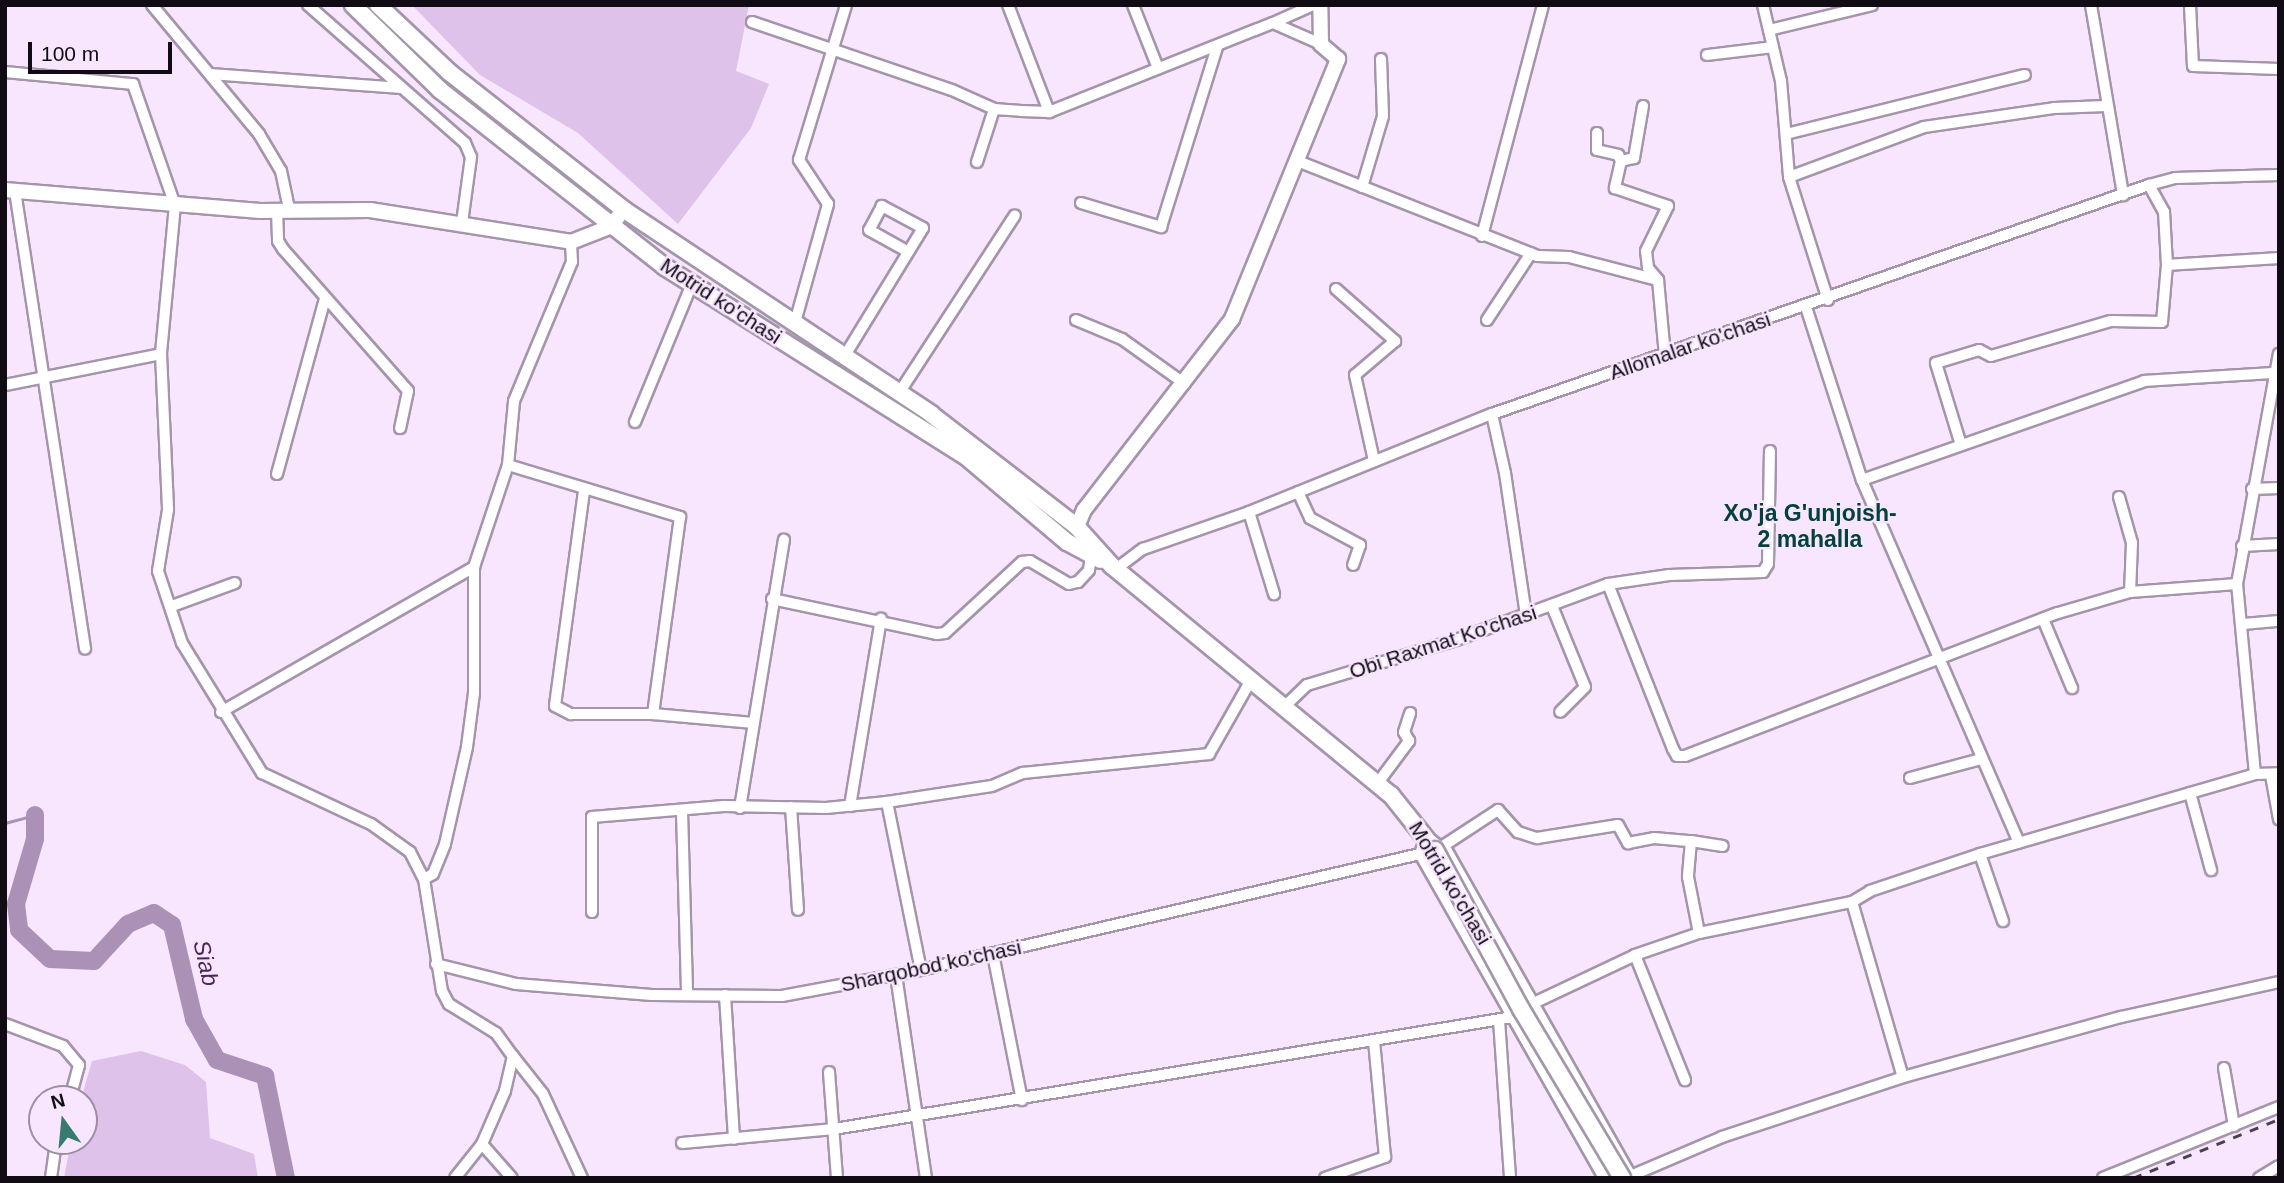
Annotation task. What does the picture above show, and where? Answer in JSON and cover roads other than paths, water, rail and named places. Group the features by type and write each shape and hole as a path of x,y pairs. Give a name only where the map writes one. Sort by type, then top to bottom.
{"main road":[{"name":"Motrid ko'chasi","path":"353,5 440,90 612,226 692,284 964,455 1067,542 1114,568"},
{"name":"Motrid ko'chasi","path":"378,5 449,72 623,209 794,326 899,393 1077,527 1114,568 1405,810 1431,847 1524,1011 1628,1177"}],"street":[{"path":"152,5 210,74 281,171 283,209 278,241 408,391 400,429"},
{"path":"308,5 465,143 471,158 462,223"},
{"path":"794,326 828,204 799,160 846,5"},
{"path":"1008,5 1049,112"},
{"path":"1133,5 1158,68"},
{"path":"752,22 834,47 994,109 1049,112 1217,47 1313,5"},
{"path":"1320,5 1321,44"},
{"path":"1482,236 1543,5"},
{"path":"1763,5 1773,47 1786,134 1789,177 1828,300"},
{"path":"1769,30 1872,5"},
{"path":"2091,5 2123,195"},
{"path":"2190,5 2193,66 2279,69"},
{"path":"1077,527 1084,510 1185,384 1232,319 1338,59 1321,44 1273,23"},
{"path":"1081,203 1161,227 1217,47"},
{"path":"1707,55 1773,47"},
{"path":"1362,187 1383,116 1381,59"},
{"path":"5,72 133,84 175,205 161,354 168,510 158,571 172,606 182,643 221,712 262,772 371,824 410,852 424,879 436,964 449,1004 496,1033 543,1094 582,1178"},
{"path":"210,74 401,88"},
{"path":"1786,134 2025,75"},
{"path":"1789,177 1924,127 2054,107 2106,106"},
{"path":"1621,161 1634,158 1643,107"},
{"path":"977,162 994,109"},
{"path":"1597,133 1597,150 1618,155 1621,161 1615,188 1668,206 1646,251 1648,268 1658,280 1665,355"},
{"path":"1295,160 1482,236 1531,253 1569,257 1658,280"},
{"name":"Allomalar ko'chasi","path":"1114,568 1143,549 1249,512 1492,414 1828,300 2149,186 2175,178 2279,174"},
{"path":"1961,445 1936,363 1979,349 1991,356 2111,321 2162,322 2167,265 2164,212 2149,186"},
{"path":"85,649 43,377 10,190 175,205 370,210 571,242 612,226 623,209"},
{"path":"844,357 907,250 923,228 881,206 869,230 907,250"},
{"path":"899,393 1015,215"},
{"path":"424,879 433,874 445,844 467,747 474,693 474,567 508,466 514,401 572,262 571,242"},
{"path":"1487,320 1531,253"},
{"path":"2167,265 2279,258"},
{"path":"635,422 692,284"},
{"path":"1336,289 1395,341 1355,375 1374,461"},
{"path":"277,474 325,298"},
{"path":"1807,307 1862,480 1938,662 2019,843"},
{"path":"1076,320 1122,340 1185,384"},
{"path":"5,385 161,354"},
{"path":"2255,774 2243,624 2237,584 2272,373 2279,354"},
{"path":"1862,480 2144,381 2272,373"},
{"path":"1492,414 1505,472 1526,616"},
{"path":"1770,451 1768,564 1763,572 1670,575 1608,584 1677,756 1938,662 2043,619 2130,592 2237,584"},
{"path":"508,466 584,491 680,517 653,714"},
{"path":"2252,489 2279,488"},
{"path":"584,491 555,706 571,714 653,714 754,723"},
{"path":"1298,492 1310,518 1360,545 1353,565"},
{"path":"2119,497 2132,542 2130,592"},
{"path":"1249,512 1274,594"},
{"path":"740,808 772,599 784,540"},
{"path":"2242,546 2279,544"},
{"path":"772,599 945,633 1022,562 1030,561 1069,584 1078,582 1089,570 1091,555"},
{"path":"221,712 474,567"},
{"path":"172,606 235,583"},
{"name":"Obi Raxmat Ko'chasi","path":"1283,708 1307,685 1526,616 1608,584"},
{"path":"1552,606 1585,687 1560,712"},
{"path":"850,806 881,619"},
{"path":"2043,619 2072,688"},
{"path":"2243,624 2279,621"},
{"path":"592,912 592,817 740,808 850,806 992,786 1023,773 1209,754 1251,680"},
{"path":"1377,784 1409,741 1404,732 1410,713"},
{"path":"1910,778 1981,759"},
{"path":"682,1143 834,1129 1499,1020 1524,1011 1635,955 1699,933 1852,902 1870,891 1980,854 2255,774 2275,774 2279,819"},
{"path":"2190,793 2211,870"},
{"path":"887,802 921,970"},
{"path":"791,807 798,910"},
{"path":"1431,847 1498,810 1518,832 1537,838 1618,825 1628,844 1654,838 1723,846"},
{"path":"682,811 687,995"},
{"path":"1691,842 1688,877 1699,933"},
{"name":"Sharqobod ko'chasi","path":"436,964 516,984 687,995 782,996 993,954 1431,847"},
{"path":"1980,854 2003,921"},
{"path":"1852,902 1903,1077"},
{"path":"993,954 1022,1100"},
{"path":"1635,955 1685,1080"},
{"path":"896,975 919,1116 926,1178"},
{"path":"1524,1011 1550,1030 1628,1177 1722,1137 1903,1077 2121,1017 2279,982"},
{"path":"725,995 734,1139"},
{"path":"1524,1011 1526,1040 1604,1178"},
{"path":"1499,1020 1510,1178"},
{"path":"5,1024 63,1046 79,1065 74,1085"},
{"path":"1526,1040 1550,1030"},
{"path":"1325,1178 1385,1157 1374,1041"},
{"path":"455,1178 482,1144 505,1091 513,1056"},
{"path":"2224,1068 2234,1126"},
{"path":"829,1072 837,1178"},
{"path":"2103,1178 2279,1107"},
{"path":"482,1144 512,1178"},
{"path":"51,1178 54,1155"},
{"path":"2256,1175 2279,1166"}],"waterway":[{"name":"Siab","path":"5,823 35,815"},
{"name":"Siab","path":"35,815 35,839 16,904 19,930 50,959 94,961 128,924 154,913 172,925 194,1019 217,1060 265,1076 286,1178"}],"railway":[{"path":"2133,1178 2279,1119"}],"district":[{"name":"Xo'ja G'unjoish- 2 mahalla","path":"1810,526"}]}
